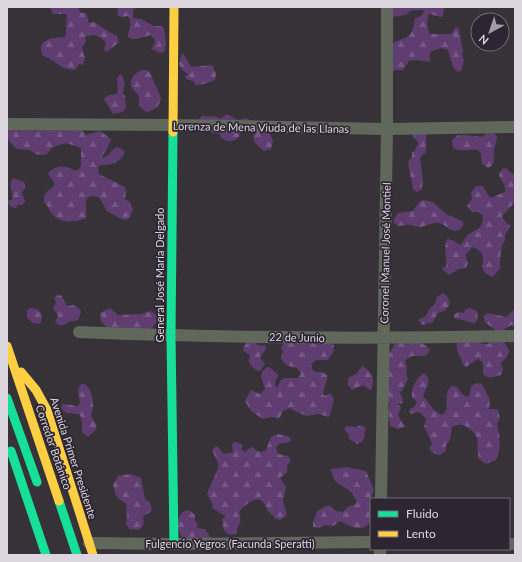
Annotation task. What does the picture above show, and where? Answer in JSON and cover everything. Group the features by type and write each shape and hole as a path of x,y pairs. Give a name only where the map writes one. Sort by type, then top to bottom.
{"main road":[{"name":"General José María Delgado","path":"174,7 171,336 174,544"},
{"name":"Corredor Botánico","path":"7,346 77,555"},
{"name":"Avenida Primer Presidente","path":"7,356 34,387 47,410 91,549"},
{"path":"7,398 39,488"},
{"path":"7,441 46,555"}],"street":[{"name":"Coronel Manuel José Montiel","path":"381,498 387,129 387,7"},
{"name":"Lorenza de Mena Viuda de las Llanas","path":"7,124 387,129 515,127"},
{"name":"22 de Junio","path":"79,332 171,336 383,338 515,336"},
{"name":"Fulgencio Yegros (Facunda Speratti)","path":"91,549 174,544 370,542"}],"green space":[{"path":"50,7 78,7 81,13 86,13 89,23 95,22 117,36 119,42 107,52 104,50 106,42 101,38 94,35 85,37 86,41 82,48 85,58 83,65 79,64 75,70 61,66 43,56 41,50 44,42 47,40 65,37 66,34 67,14 53,14"},
{"path":"118,7 137,7 133,10 133,18 141,19 154,26 161,26 164,28 166,44 164,52 161,53 151,49 155,40 151,35 131,39 128,36 130,24 128,16 121,17 117,15"},
{"path":"392,7 444,7 443,16 441,17 429,14 427,21 428,29 430,34 451,34 456,27 459,29 464,61 461,71 458,72 453,67 448,50 441,48 430,52 430,62 416,60 409,61 403,70 392,71 388,48 397,41 409,36 414,27 415,18 421,16 424,12 423,10 416,10 410,11 406,15 392,17"},
{"path":"182,53 192,67 212,65 216,74 215,80 205,84 195,85 194,81 188,80 185,77 188,74 182,70 179,64"},
{"path":"142,70 150,72 161,98 156,108 152,111 146,112 139,106 139,96 131,87 133,76"},
{"path":"121,74 124,81 123,94 125,96 126,108 122,112 113,114 104,99 109,95 116,94 118,91 117,78"},
{"path":"227,114 238,120 246,118 253,122 255,128 250,133 240,131 239,137 230,141 221,138 220,134 206,130 195,123 202,116 217,117 220,119"},
{"path":"64,118 77,124 86,135 100,131 111,139 102,156 103,158 117,147 125,151 119,161 98,167 99,174 125,187 125,199 130,202 133,210 129,218 126,220 107,211 100,199 95,196 87,198 86,218 73,221 64,221 56,218 44,202 45,194 54,186 54,182 48,174 49,172 53,169 61,167 68,167 78,170 81,166 81,148 66,143 53,147 47,154 35,154 30,150 17,149 13,146 8,139 8,129 31,129 35,131"},
{"path":"427,130 426,153 420,158 423,185 422,189 417,192 413,189 408,162 412,156 412,151 414,152 418,144 412,133"},
{"path":"256,132 265,132 270,134 273,141 271,149 264,151 255,143 253,136"},
{"path":"488,132 497,136 494,150 494,162 488,168 482,164 481,153 478,150 459,150 453,148 452,140 458,135 482,137"},
{"path":"506,168 512,174 515,174 515,203 502,216 510,226 505,235 505,240 502,246 500,269 492,277 485,273 482,267 482,255 473,247 466,254 468,263 466,268 459,269 449,275 442,269 443,267 446,267 445,246 447,239 460,245 467,236 482,225 483,216 478,212 472,212 467,206 472,199 471,193 476,186 483,186 490,198 505,192 505,187 499,175 502,169"},
{"path":"13,178 24,182 25,185 22,192 25,202 22,205 18,205 16,208 11,207 8,203 9,200 12,200 11,181"},
{"path":"423,200 433,202 446,214 462,221 464,224 460,230 451,230 439,223 417,227 409,225 398,226 394,223 394,219 398,213 413,211 420,201"},
{"path":"443,293 449,299 449,306 444,311 438,313 433,322 422,325 418,320 426,316 429,309 435,304 437,297"},
{"path":"57,295 62,296 67,306 75,305 81,311 78,320 71,321 63,325 55,322 58,316 53,308 56,302 54,298"},
{"path":"30,308 37,309 41,313 42,319 40,324 33,323 27,318 27,310"},
{"path":"110,308 118,315 141,314 151,311 157,316 156,323 153,327 145,331 107,327 101,322 100,313"},
{"path":"470,308 477,311 478,319 475,323 454,318 454,315 458,312 463,313 466,309"},
{"path":"515,309 515,326 511,325 502,331 497,331 483,321 485,321 483,316 488,313 506,317"},
{"path":"472,336 482,344 488,344 491,341 504,342 507,345 509,353 501,363 503,369 501,375 490,378 485,376 483,374 483,363 478,359 466,367 464,365 458,354 456,346 462,339"},
{"path":"249,341 255,342 257,345 266,346 265,351 260,358 265,364 260,371 251,365 249,360 250,355 243,351 244,346"},
{"path":"285,341 331,342 334,346 333,353 328,360 317,360 311,364 312,369 315,372 322,372 327,375 323,395 325,396 330,393 334,398 329,417 318,414 306,416 289,408 283,411 279,419 272,417 263,419 251,411 245,401 251,390 260,394 265,389 261,376 262,372 267,367 271,368 278,375 275,383 276,389 281,380 284,378 298,378 301,374 297,368 287,365 282,361 281,358 283,351 281,348"},
{"path":"402,342 421,343 430,350 426,356 412,356 405,360 408,379 400,393 403,403 398,404 401,408 398,415 405,427 398,429 390,426 388,411 390,405 387,401 389,354 395,344"},
{"path":"362,366 371,373 373,382 371,390 363,385 352,390 348,385 348,378 356,374"},
{"path":"424,373 428,378 428,381 423,396 434,410 442,415 447,409 446,399 449,388 452,386 457,387 463,395 468,397 471,386 477,383 482,384 490,400 489,409 497,409 500,418 497,424 500,446 496,460 486,464 479,459 478,442 475,434 467,427 461,425 452,427 450,440 446,445 446,451 440,455 429,450 432,443 424,427 426,419 421,413 417,412 412,414 409,412 409,410 415,406 417,402 412,397 415,383"},
{"path":"81,384 85,384 90,390 93,407 91,415 97,426 97,428 88,437 82,432 80,415 66,413 61,407 63,404 78,406 80,401 78,389"},
{"path":"361,425 366,428 365,436 362,442 357,444 349,439 349,435 344,429 346,426 356,427"},
{"path":"278,434 290,437 291,441 279,444 276,448 278,454 288,456 291,461 287,466 287,472 280,478 286,487 283,501 287,515 280,520 275,519 262,501 252,501 239,512 240,522 237,532 229,535 224,531 222,519 225,518 225,516 212,508 213,505 207,494 218,467 212,449 217,446 224,454 233,452 232,445 235,442 243,446 241,449 245,452 251,447 261,452 266,450 271,437"},
{"path":"346,467 366,471 374,490 370,498 370,523 366,526 362,528 355,528 340,521 333,526 325,525 320,528 313,527 317,511 329,505 336,511 343,512 349,506 355,505 357,502 351,492 335,481 331,469"},
{"path":"130,474 141,478 145,499 150,502 152,511 143,516 144,524 139,530 129,529 126,524 126,504 116,496 113,485 118,476"},
{"path":"189,510 195,515 195,521 198,524 197,528 205,529 214,542 184,543 176,524 179,516"}],"traffic: fast":[{"path":"173,132 171,336 174,544"},
{"path":"7,398 37,482"},
{"path":"11,451 46,555"},
{"path":"59,501 77,555"}],"traffic: slow":[{"path":"173,132 174,7"},
{"path":"7,346 59,501"},
{"path":"21,372 36,390 47,410 93,555"}]}
